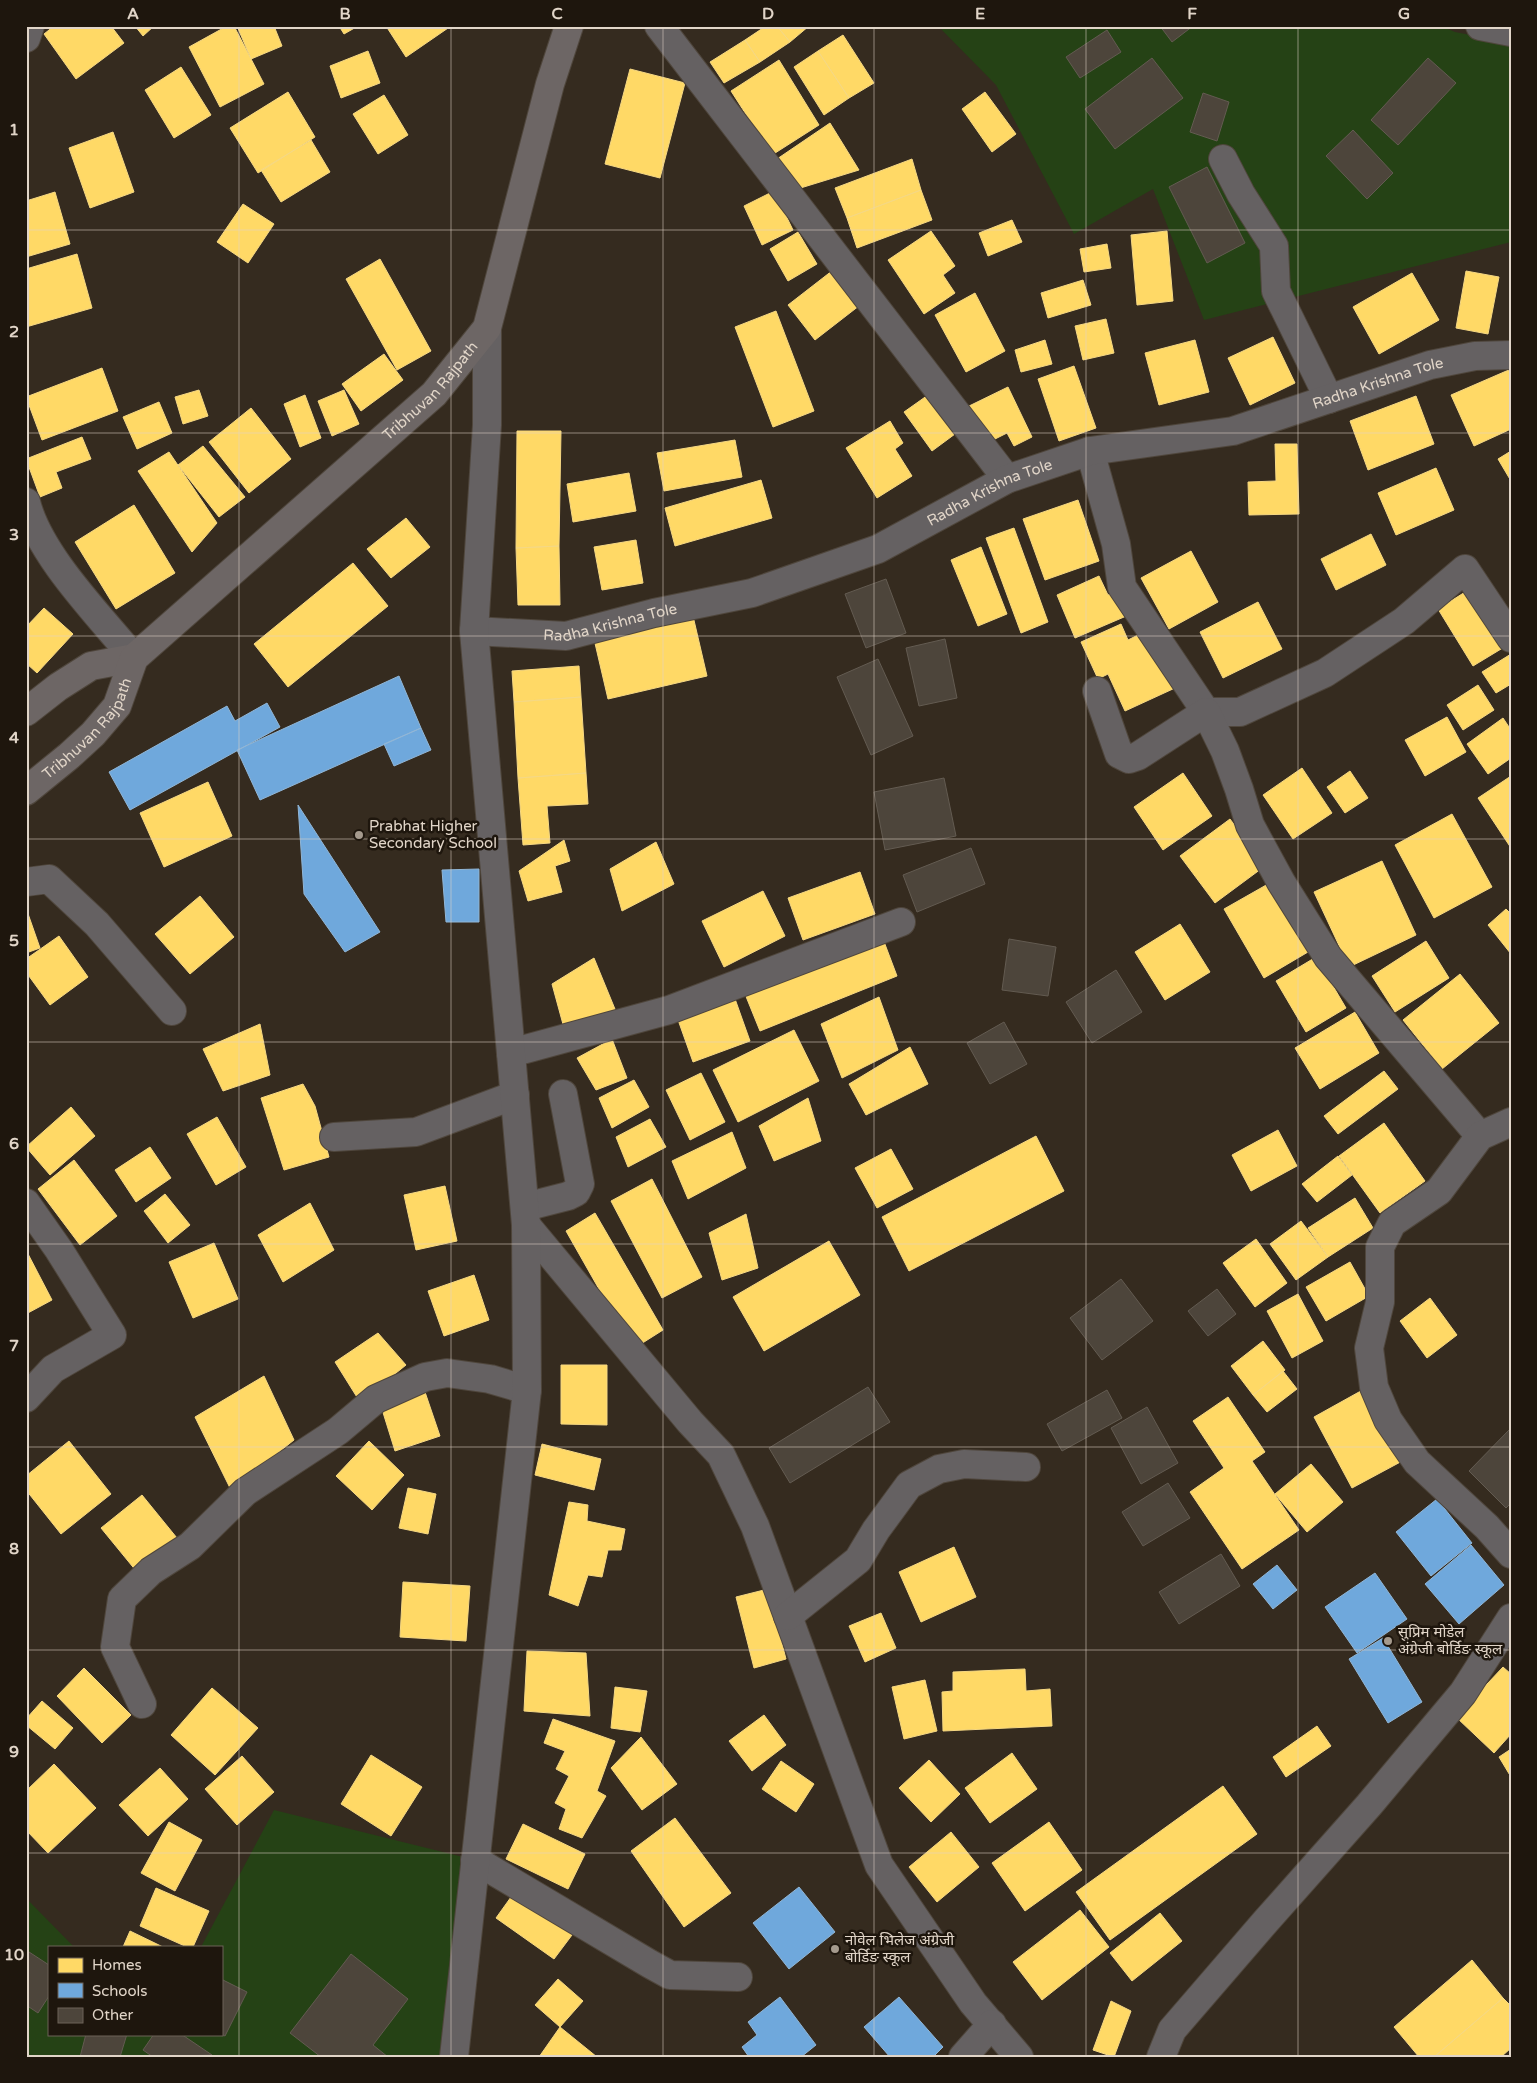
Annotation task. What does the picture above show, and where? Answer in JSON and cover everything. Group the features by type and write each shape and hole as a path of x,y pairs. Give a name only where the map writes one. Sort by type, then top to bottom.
{"highway":[{"name":"Tribhuvan Rajpath","path":"26,791 75,750 117,706 134,658 434,394 487,328 550,84 569,26"},
{"name":"Tribhuvan Rajpath","path":"26,712 58,687 91,666 134,658"}],"street":[{"path":"26,38 30,26"},
{"path":"659,26 1006,479"},
{"path":"1480,26 1511,32"},
{"path":"1223,159 1241,194 1274,246 1276,291 1329,399"},
{"path":"454,2057 527,1390 526,1216 474,631 487,425 487,328"},
{"name":"Radha Krishna Tole","path":"474,631 566,636 654,613 752,592 878,549 1006,479 1090,451 1233,431 1430,364 1475,356 1511,355"},
{"path":"1090,451 1116,544 1122,587 1206,712 1239,789 1250,825 1281,882 1328,957 1480,1136"},
{"path":"26,502 28,511 50,555 134,658"},
{"path":"1097,691 1119,754 1129,759 1138,756 1206,712 1240,712 1325,673 1404,621 1465,569 1511,638"},
{"path":"26,882 49,879 97,924 172,1011"},
{"path":"511,1053 670,1010 901,922"},
{"path":"334,1137 416,1132 515,1094"},
{"path":"526,1216 576,1192 580,1184 563,1094"},
{"path":"1511,1122 1480,1136 1439,1191 1409,1209 1392,1223 1380,1247 1380,1302 1369,1348 1374,1387 1388,1420 1417,1462 1487,1527 1511,1554"},
{"path":"26,1203 59,1250 112,1334 53,1369 26,1398"},
{"path":"526,1216 690,1422 721,1455 755,1526 879,1865 973,2003 1019,2057"},
{"path":"142,1704 115,1647 122,1599 150,1572 190,1546 245,1492 338,1431 376,1399 425,1377 446,1374 490,1379 527,1390"},
{"path":"788,1616 858,1560 876,1530 909,1485 939,1469 964,1464 1026,1466"},
{"path":"1161,2057 1172,2030 1369,1805 1463,1693 1511,1618"},
{"path":"475,1860 670,1974 738,1978"},
{"path":"963,2057 992,2024"}],"green space":[{"path":"938,26 1441,26 1455,32 1511,43 1511,242 1204,320 1153,189 1074,234 996,85"},
{"path":"274,1810 475,1860 448,2057 26,2057 26,1898 73,1946 48,1946 48,2036 222,2036 222,1946 202,1946"}],"building: Homes":[{"path":"54,26 111,26 124,43 76,79 44,34"},
{"path":"135,26 154,26 143,36"},
{"path":"227,26 234,26 264,84 220,107 189,47"},
{"path":"237,26 274,26 282,46 251,59"},
{"path":"339,26 358,26 344,34"},
{"path":"386,26 451,26 406,57"},
{"path":"766,26 777,26 790,42 760,62 745,40"},
{"path":"777,26 809,26 790,42"},
{"path":"843,35 874,83 849,98 818,51"},
{"path":"745,40 760,62 724,83 710,62"},
{"path":"368,51 380,83 341,98 330,66"},
{"path":"818,51 849,98 824,115 794,67"},
{"path":"779,60 819,125 772,155 731,91"},
{"path":"181,67 211,115 174,138 145,90"},
{"path":"630,69 685,83 660,178 605,164"},
{"path":"288,92 315,137 258,173 230,128"},
{"path":"985,92 1016,134 992,152 962,109"},
{"path":"384,95 408,135 378,154 353,114"},
{"path":"830,123 859,170 794,190 777,159"},
{"path":"113,132 134,192 90,208 69,148"},
{"path":"311,140 330,172 281,202 261,170"},
{"path":"912,159 921,190 847,218 835,188"},
{"path":"921,190 932,220 857,248 847,218"},
{"path":"774,191 793,230 762,245 744,206"},
{"path":"55,192 70,244 26,257 26,201"},
{"path":"243,204 274,224 248,263 217,242"},
{"path":"1012,220 1022,242 988,256 979,233"},
{"path":"931,231 955,266 943,275 955,293 924,314 888,260"},
{"path":"1167,231 1173,301 1137,305 1131,235"},
{"path":"798,232 817,264 788,281 770,249"},
{"path":"1107,244 1111,268 1084,272 1080,249"},
{"path":"77,254 92,308 26,327 26,269"},
{"path":"380,259 431,351 397,370 346,279"},
{"path":"837,267 864,302 815,340 788,305"},
{"path":"1466,271 1499,277 1488,334 1456,328"},
{"path":"1412,273 1439,320 1379,354 1353,307"},
{"path":"1083,280 1091,305 1048,318 1041,293"},
{"path":"975,293 1005,351 966,372 935,315"},
{"path":"776,311 814,411 773,427 735,327"},
{"path":"1106,319 1114,353 1083,360 1075,326"},
{"path":"1273,337 1295,383 1250,405 1228,358"},
{"path":"1045,340 1052,364 1021,372 1015,350"},
{"path":"1195,340 1209,392 1159,405 1145,353"},
{"path":"384,354 403,380 361,411 342,384"},
{"path":"1074,366 1096,428 1059,441 1038,379"},
{"path":"102,368 118,411 42,440 26,397"},
{"path":"1511,369 1511,429 1474,446 1451,395"},
{"path":"1008,387 1032,437 1014,446 1007,433 985,444 967,407"},
{"path":"199,390 208,416 183,424 175,397"},
{"path":"344,390 359,424 332,436 318,401"},
{"path":"305,395 321,438 300,447 284,404"},
{"path":"928,395 955,434 932,451 904,412"},
{"path":"1416,396 1434,444 1368,470 1350,421"},
{"path":"159,402 172,433 137,449 123,417"},
{"path":"251,408 291,459 249,493 209,442"},
{"path":"890,421 903,443 895,449 912,476 877,498 846,448"},
{"path":"517,431 561,431 559,546 516,548"},
{"path":"82,437 91,459 56,472 62,488 40,497 26,459"},
{"path":"735,440 742,477 664,491 657,453"},
{"path":"1275,444 1297,444 1299,514 1249,515 1248,482 1276,481"},
{"path":"203,446 245,497 219,517 178,465"},
{"path":"1511,451 1511,481 1498,459"},
{"path":"169,452 217,523 192,552 138,471"},
{"path":"1436,468 1454,510 1396,535 1378,493"},
{"path":"629,473 636,511 573,522 567,484"},
{"path":"761,480 772,518 675,546 665,508"},
{"path":"1078,500 1099,561 1045,580 1023,519"},
{"path":"134,505 175,573 116,609 75,542"},
{"path":"406,518 430,547 391,578 367,549"},
{"path":"1014,528 1048,622 1021,633 986,538"},
{"path":"1371,534 1386,565 1336,590 1321,559"},
{"path":"636,540 643,583 602,590 594,547"},
{"path":"559,546 560,605 518,605 516,548"},
{"path":"981,547 1007,614 978,626 951,560"},
{"path":"1191,551 1218,602 1169,629 1141,578"},
{"path":"353,563 388,606 288,687 254,644"},
{"path":"1099,576 1108,595 1120,590 1131,614 1075,638 1057,595"},
{"path":"1470,589 1506,646 1473,666 1438,609"},
{"path":"1258,602 1282,649 1223,678 1200,632"},
{"path":"44,608 73,634 37,673 26,663 26,627"},
{"path":"693,616 707,676 608,699 594,639"},
{"path":"1121,624 1128,640 1148,630 1175,688 1125,711 1108,674 1098,679 1081,642"},
{"path":"1511,654 1511,684 1496,693 1482,672"},
{"path":"579,666 581,697 514,702 512,671"},
{"path":"1478,685 1494,710 1463,730 1447,705"},
{"path":"581,697 586,773 518,778 514,702"},
{"path":"1447,717 1466,752 1425,776 1405,740"},
{"path":"1503,718 1511,730 1511,758 1488,774 1467,744"},
{"path":"1302,768 1332,813 1293,839 1263,795"},
{"path":"1350,771 1368,798 1345,813 1327,787"},
{"path":"586,773 588,804 547,806 550,843 523,845 518,778"},
{"path":"1183,773 1212,816 1163,850 1134,807"},
{"path":"1511,776 1511,848 1478,798"},
{"path":"208,782 232,836 164,867 140,813"},
{"path":"1452,814 1492,887 1434,918 1395,845"},
{"path":"1230,819 1265,866 1215,903 1180,856"},
{"path":"564,840 570,861 555,866 562,892 528,901 519,871"},
{"path":"656,842 674,884 622,911 610,869"},
{"path":"1382,861 1416,935 1349,967 1314,892"},
{"path":"860,872 875,914 803,940 788,898"},
{"path":"1268,884 1308,952 1264,978 1224,909"},
{"path":"763,891 785,936 724,967 702,921"},
{"path":"200,896 234,937 190,974 155,934"},
{"path":"26,908 40,948 26,953"},
{"path":"1506,909 1511,914 1511,954 1488,925"},
{"path":"1180,924 1210,972 1165,1000 1135,952"},
{"path":"59,936 88,977 50,1005 26,972 26,959"},
{"path":"883,939 897,976 760,1031 745,994"},
{"path":"1426,941 1449,978 1395,1012 1372,976"},
{"path":"1316,957 1346,1008 1306,1032 1276,981"},
{"path":"594,958 617,1014 564,1028 552,984"},
{"path":"1460,974 1499,1023 1442,1069 1403,1020"},
{"path":"734,996 750,1041 693,1062 677,1017"},
{"path":"879,997 898,1050 842,1078 821,1024"},
{"path":"1355,1012 1379,1053 1320,1089 1295,1048"},
{"path":"260,1024 270,1075 223,1091 203,1049"},
{"path":"794,1030 819,1081 738,1122 713,1070"},
{"path":"612,1039 627,1078 596,1090 577,1058"},
{"path":"910,1047 928,1084 866,1115 849,1084"},
{"path":"1384,1071 1398,1089 1338,1134 1324,1116"},
{"path":"701,1073 725,1122 690,1140 666,1090"},
{"path":"634,1080 649,1107 612,1128 599,1098"},
{"path":"303,1084 315,1106 329,1157 284,1170 261,1098"},
{"path":"808,1098 821,1141 774,1161 759,1126"},
{"path":"71,1107 95,1136 50,1175 26,1147"},
{"path":"217,1117 246,1167 216,1185 187,1134"},
{"path":"650,1119 666,1147 628,1167 616,1137"},
{"path":"1384,1123 1425,1181 1380,1213 1339,1156"},
{"path":"1278,1130 1297,1166 1251,1191 1232,1155"},
{"path":"732,1132 746,1168 688,1199 672,1161"},
{"path":"1036,1136 1064,1191 909,1271 882,1217"},
{"path":"150,1147 171,1178 136,1202 115,1170"},
{"path":"891,1149 913,1189 877,1208 855,1168"},
{"path":"1338,1156 1352,1175 1317,1202 1302,1184"},
{"path":"74,1160 117,1216 80,1245 38,1189"},
{"path":"652,1179 702,1277 662,1298 611,1201"},
{"path":"445,1186 457,1241 416,1250 404,1195"},
{"path":"165,1194 190,1225 168,1243 144,1211"},
{"path":"1355,1198 1373,1228 1328,1257 1308,1228"},
{"path":"310,1203 334,1250 283,1282 258,1235"},
{"path":"595,1213 663,1330 633,1349 566,1231"},
{"path":"746,1214 758,1268 722,1280 709,1233"},
{"path":"1301,1221 1328,1257 1296,1280 1270,1244"},
{"path":"1256,1239 1287,1283 1255,1307 1223,1263"},
{"path":"829,1241 860,1295 764,1351 733,1297"},
{"path":"214,1243 238,1299 193,1318 169,1262"},
{"path":"26,1252 52,1300 26,1314"},
{"path":"1350,1262 1369,1296 1326,1321 1306,1287"},
{"path":"474,1275 489,1320 444,1336 428,1291"},
{"path":"1298,1294 1323,1341 1292,1358 1267,1311"},
{"path":"1430,1298 1457,1335 1427,1358 1400,1321"},
{"path":"378,1333 406,1365 360,1402 335,1362"},
{"path":"1263,1341 1285,1370 1253,1395 1231,1366"},
{"path":"561,1365 607,1365 607,1425 561,1424"},
{"path":"1283,1371 1297,1389 1267,1412 1253,1395"},
{"path":"264,1376 294,1440 231,1490 195,1417"},
{"path":"1368,1387 1406,1459 1352,1488 1314,1417"},
{"path":"425,1392 440,1436 395,1451 381,1406"},
{"path":"1228,1397 1265,1452 1252,1461 1299,1530 1242,1569 1190,1492 1224,1468 1193,1421"},
{"path":"69,1441 111,1494 61,1534 26,1490 26,1476"},
{"path":"369,1441 404,1475 372,1510 336,1476"},
{"path":"542,1444 601,1459 594,1490 535,1475"},
{"path":"1311,1464 1343,1502 1307,1532 1275,1494"},
{"path":"408,1488 436,1494 428,1534 399,1528"},
{"path":"142,1495 177,1538 137,1572 101,1528"},
{"path":"569,1502 588,1505 587,1521 625,1529 621,1550 608,1550 602,1577 588,1575 578,1606 549,1595"},
{"path":"954,1547 976,1597 921,1622 899,1572"},
{"path":"403,1582 470,1586 466,1641 400,1637"},
{"path":"768,1589 786,1659 754,1668 736,1597"},
{"path":"881,1613 896,1648 865,1662 849,1626"},
{"path":"527,1651 586,1653 590,1716 524,1711"},
{"path":"1503,1667 1511,1674 1511,1734 1494,1753 1456,1717"},
{"path":"84,1668 131,1715 102,1743 57,1696"},
{"path":"1025,1669 1026,1691 1050,1689 1052,1726 943,1731 942,1692 953,1691 953,1672"},
{"path":"925,1680 937,1731 904,1739 892,1687"},
{"path":"615,1687 647,1691 640,1732 611,1728"},
{"path":"212,1688 258,1728 215,1775 171,1735"},
{"path":"42,1701 73,1728 55,1749 26,1725 26,1719"},
{"path":"764,1715 786,1745 752,1771 729,1741"},
{"path":"553,1719 615,1741 597,1791 606,1796 582,1838 559,1829 566,1809 555,1803 569,1776 556,1769 565,1751 544,1743"},
{"path":"1317,1726 1331,1746 1286,1777 1273,1757"},
{"path":"641,1737 677,1784 642,1810 611,1768"},
{"path":"1511,1749 1511,1777 1499,1757"},
{"path":"1012,1753 1037,1789 990,1823 965,1788"},
{"path":"371,1755 422,1787 391,1836 341,1804"},
{"path":"242,1756 274,1792 237,1825 205,1789"},
{"path":"929,1760 960,1794 931,1822 899,1788"},
{"path":"781,1761 814,1784 796,1812 762,1789"},
{"path":"54,1764 96,1808 48,1853 26,1830 26,1791"},
{"path":"160,1768 188,1799 148,1836 119,1805"},
{"path":"1223,1786 1257,1834 1110,1940 1076,1892"},
{"path":"675,1818 731,1893 684,1927 631,1851"},
{"path":"169,1822 202,1840 175,1891 141,1873"},
{"path":"1049,1822 1082,1870 1025,1911 992,1863"},
{"path":"523,1824 585,1854 568,1889 506,1859"},
{"path":"951,1832 979,1867 937,1902 909,1867"},
{"path":"156,1888 209,1911 193,1946 185,1946 140,1926"},
{"path":"516,1890 575,1931 554,1959 496,1918"},
{"path":"1080,1910 1109,1947 1042,2000 1013,1962"},
{"path":"1160,1913 1182,1941 1132,1981 1110,1953"},
{"path":"130,1931 161,1946 123,1946"},
{"path":"1472,1960 1503,1998 1434,2057 1419,2057 1394,2027"},
{"path":"558,1979 583,2001 560,2027 535,2005"},
{"path":"1503,1998 1511,2006 1511,2048 1501,2057 1434,2057"},
{"path":"1111,2001 1131,2011 1114,2057 1093,2050"},
{"path":"560,2027 597,2057 539,2057"}],"building: Schools":[{"path":"399,676 421,728 260,800 237,750"},
{"path":"267,703 280,727 130,810 109,772 227,706 235,721"},
{"path":"421,728 431,750 394,766 384,744"},
{"path":"298,805 380,932 345,952 304,894"},
{"path":"479,869 479,922 446,922 442,870"},
{"path":"1437,1499 1472,1543 1431,1576 1396,1532"},
{"path":"1471,1545 1504,1585 1459,1624 1425,1584"},
{"path":"1277,1565 1297,1590 1273,1609 1253,1584"},
{"path":"1375,1573 1407,1619 1357,1653 1325,1607"},
{"path":"1383,1638 1422,1702 1388,1723 1349,1659"},
{"path":"799,1887 835,1932 789,1969 753,1923"},
{"path":"780,1997 816,2045 801,2057 749,2057 742,2047 757,2035 748,2022"},
{"path":"899,1997 943,2047 933,2057 890,2057 864,2027"}],"building: Other":[{"path":"1160,26 1193,26 1172,42"},
{"path":"1107,30 1121,52 1080,78 1066,57"},
{"path":"1152,58 1183,98 1115,149 1085,109"},
{"path":"1428,58 1456,83 1398,145 1371,120"},
{"path":"1203,93 1229,102 1217,141 1190,132"},
{"path":"1353,130 1393,173 1367,199 1326,156"},
{"path":"1207,167 1245,243 1207,263 1169,187"},
{"path":"886,579 906,633 866,648 845,594"},
{"path":"945,639 957,698 919,706 906,648"},
{"path":"878,659 913,736 871,755 837,677"},
{"path":"944,778 956,836 885,850 874,792"},
{"path":"971,848 985,884 917,912 903,875"},
{"path":"1009,939 1056,947 1048,996 1002,990"},
{"path":"1116,970 1142,1012 1092,1043 1066,1002"},
{"path":"1004,1022 1027,1064 990,1084 967,1043"},
{"path":"1121,1279 1153,1321 1102,1360 1070,1318"},
{"path":"1217,1289 1236,1314 1208,1336 1188,1311"},
{"path":"868,1387 890,1422 790,1483 769,1448"},
{"path":"1107,1390 1122,1418 1062,1451 1047,1424"},
{"path":"1147,1407 1178,1463 1141,1484 1111,1428"},
{"path":"1510,1429 1511,1503 1506,1508 1469,1471"},
{"path":"1168,1483 1190,1518 1143,1546 1122,1512"},
{"path":"1221,1554 1240,1586 1179,1624 1159,1592"},
{"path":"26,1950 48,1964 48,1998 38,2013 26,2005"},
{"path":"351,1954 408,1999 373,2045 388,2057 321,2057 290,2033"},
{"path":"222,1980 247,1992 225,2036 222,2034"},
{"path":"85,2036 126,2036 120,2057 80,2057"},
{"path":"153,2036 184,2036 212,2055 153,2057 143,2050"}],"place":[{"name":"Prabhat Higher Secondary School","path":"359,835"},
{"name":"सुप्रिम मोडेल अंग्रेजी बोर्डिङ स्कूल","path":"1388,1641"},
{"name":"नोवेल भिलेज अंग्रेजी बोर्डिङ स्कूल","path":"835,1949"}]}
